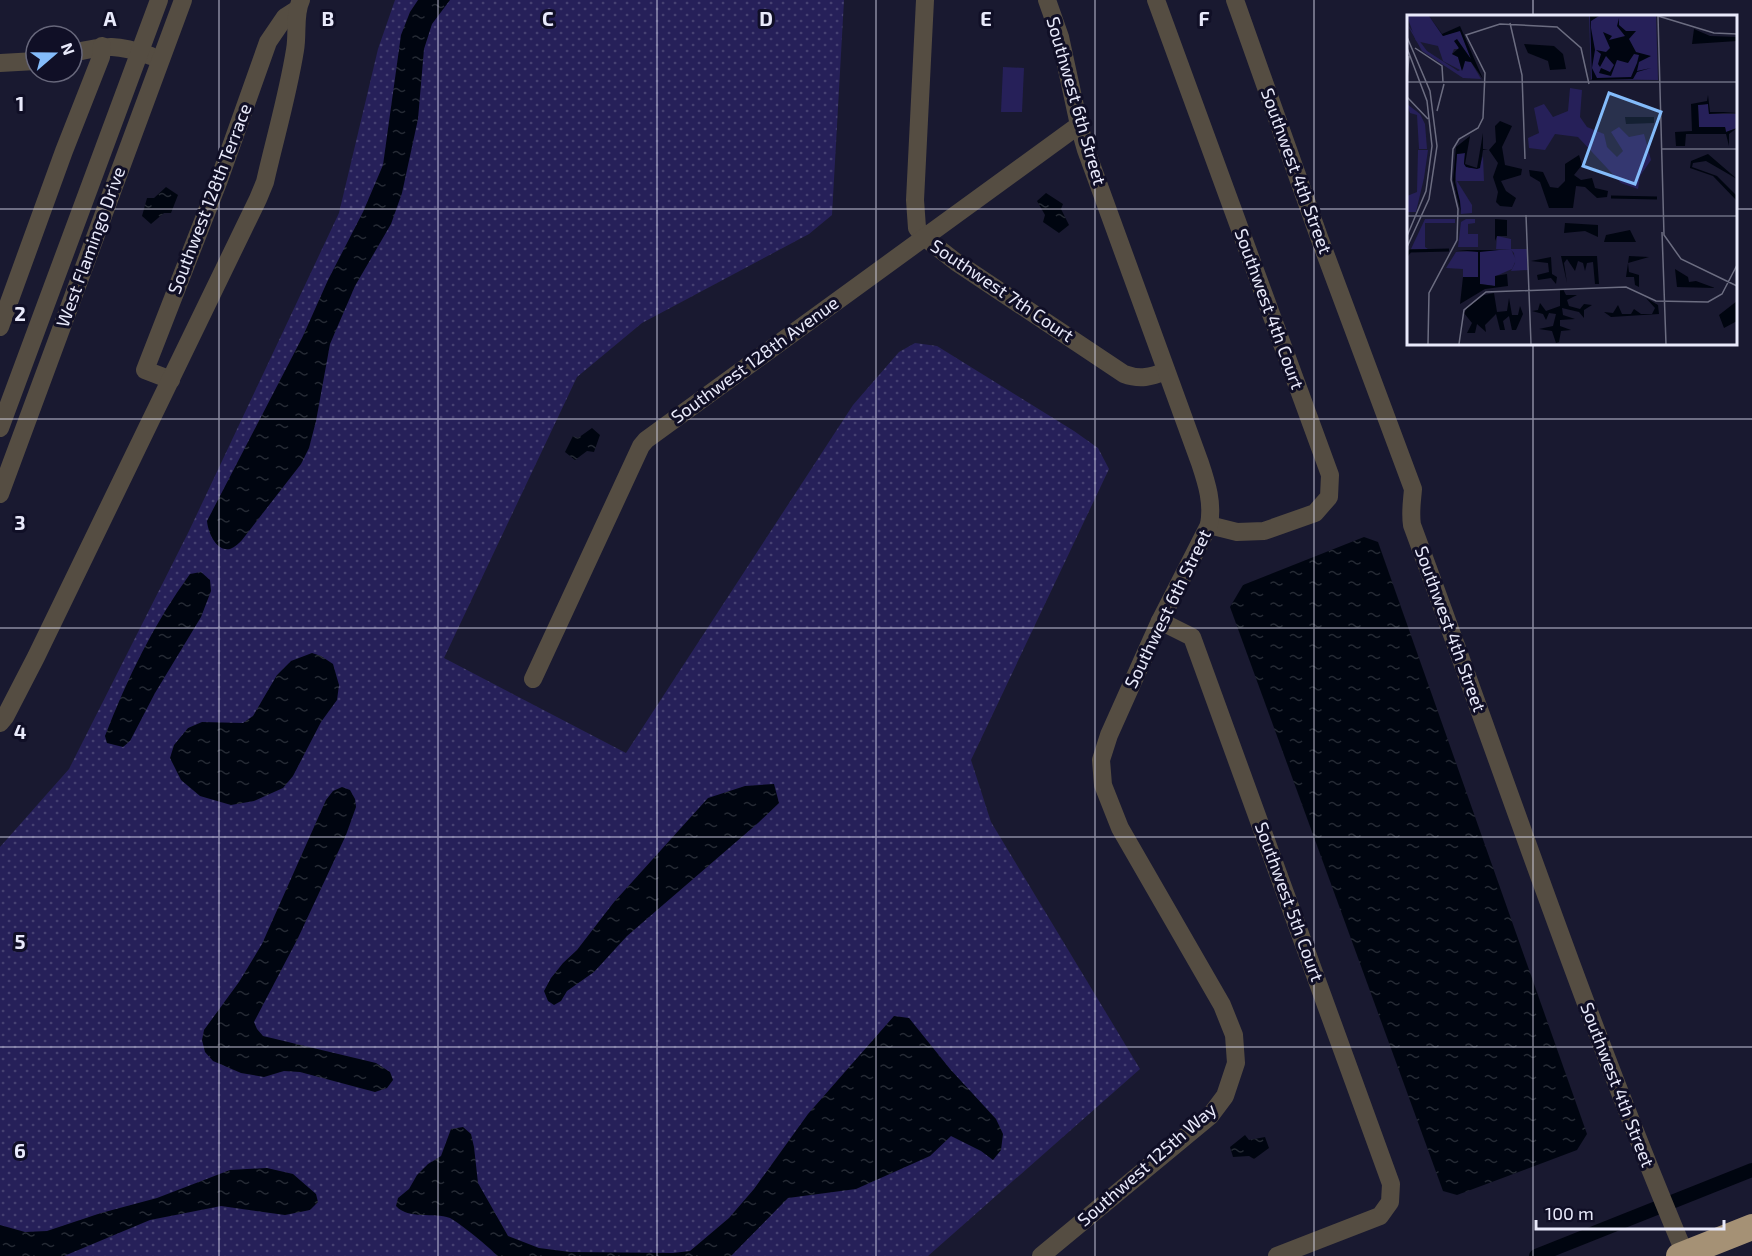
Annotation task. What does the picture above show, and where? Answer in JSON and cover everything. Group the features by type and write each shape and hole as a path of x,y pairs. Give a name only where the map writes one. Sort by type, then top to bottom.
{"highway":[{"path":"1682,1255 1752,1227"}],"street":[{"name":"West Flamingo Drive","path":"0,428 159,0"},
{"name":"West Flamingo Drive","path":"0,494 183,0"},
{"name":"Southwest 7th Court","path":"925,0 915,200 917,228 924,237 966,268 1124,374 1149,378 1166,371"},
{"name":"Southwest 6th Street","path":"1047,0 1060,37 1079,125 1208,489 1211,511 1209,525 1160,621 1109,735 1101,760 1103,785 1120,828 1222,1005 1234,1035 1236,1063"},
{"name":"Southwest 4th Court","path":"1156,0 1330,476 1329,497 1315,513 1264,531 1237,532 1209,525"},
{"name":"Southwest 4th Street","path":"1235,0 1319,237 1413,489 1410,511 1412,525 1600,1042 1682,1255"},
{"name":"Southwest 128th Terrace","path":"171,380 145,370 219,180 268,42 285,17 298,5"},
{"name":"Southwest 128th Terrace","path":"0,723 6,717 36,657 251,216 264,182 295,50 298,5"},
{"path":"0,327 101,57 102,46"},
{"path":"84,50 102,46 121,46 161,60"},
{"path":"0,63 24,62"},
{"name":"Southwest 128th Avenue","path":"533,679 643,443 652,434 1079,125"},
{"name":"Southwest 5th Court","path":"1160,621 1192,637 1391,1184 1390,1202 1380,1216 1277,1256"},
{"name":"Southwest 125th Way","path":"1041,1256 1210,1116 1226,1096 1236,1063"}],"shaded area":[{"path":"395,0 844,0 832,215 809,234 642,323 577,377 444,658 626,753 853,405 899,352 915,343 937,346 1074,431 1098,448 1109,469 971,760 991,822 1140,1069 928,1256 0,1256 0,847 69,769 189,531 339,213 378,49"},
{"path":"1003,67 1024,68 1022,112 1001,112"}],"water":[{"path":"418,0 450,0 432,24 424,49 418,119 402,193 391,224 355,286 330,344 309,448 301,464 242,540 232,548 225,549 214,540 207,521 303,336 328,280 363,212 383,165 401,35 410,12"},
{"path":"166,187 178,195 171,213 164,213 151,224 142,216 147,198 154,198"},
{"path":"1046,193 1063,204 1061,209 1069,225 1059,233 1043,222 1045,215 1037,201"},
{"path":"592,428 600,435 594,452 587,451 575,460 565,452 573,436 578,438"},
{"path":"1364,537 1378,542 1587,1134 1577,1150 1457,1195 1443,1191 1230,607 1243,585"},
{"path":"201,572 210,580 211,591 201,617 155,693 130,741 123,747 107,743 105,736 113,715 153,632 190,574"},
{"path":"312,653 333,664 339,685 337,700 321,722 293,776 283,788 254,801 231,805 200,796 181,780 170,758 174,745 188,728 202,722 243,723 253,716 277,675 291,661"},
{"path":"774,784 779,803 627,936 594,972 567,991 561,1001 554,1005 548,1001 544,991 551,978 577,950 614,902 708,798 745,786"},
{"path":"342,787 350,790 356,807 346,835 298,938 254,1022 263,1036 376,1063 390,1072 393,1080 387,1088 375,1092 300,1072 284,1071 264,1077 241,1073 213,1061 205,1052 202,1040 204,1030 239,982 262,944 326,800 333,791"},
{"path":"894,1016 909,1018 950,1069 996,1119 1003,1134 1001,1150 993,1160 981,1151 951,1136 930,1156 856,1189 788,1198 731,1256 497,1256 450,1218 408,1213 396,1206 398,1198 409,1189 417,1175 441,1156 451,1129 463,1127 471,1134 478,1183 508,1236 539,1248 570,1252 673,1253 690,1251 729,1218 754,1189 808,1114"},
{"path":"1245,1135 1249,1140 1265,1137 1269,1148 1254,1159 1249,1156 1233,1157 1230,1147"},
{"path":"267,1168 293,1174 316,1194 318,1202 310,1210 285,1215 221,1206 150,1220 64,1256 0,1256 0,1225 25,1232 47,1231 157,1198 230,1170"}],"waterway":[{"path":"1536,1256 1752,1170"}]}
